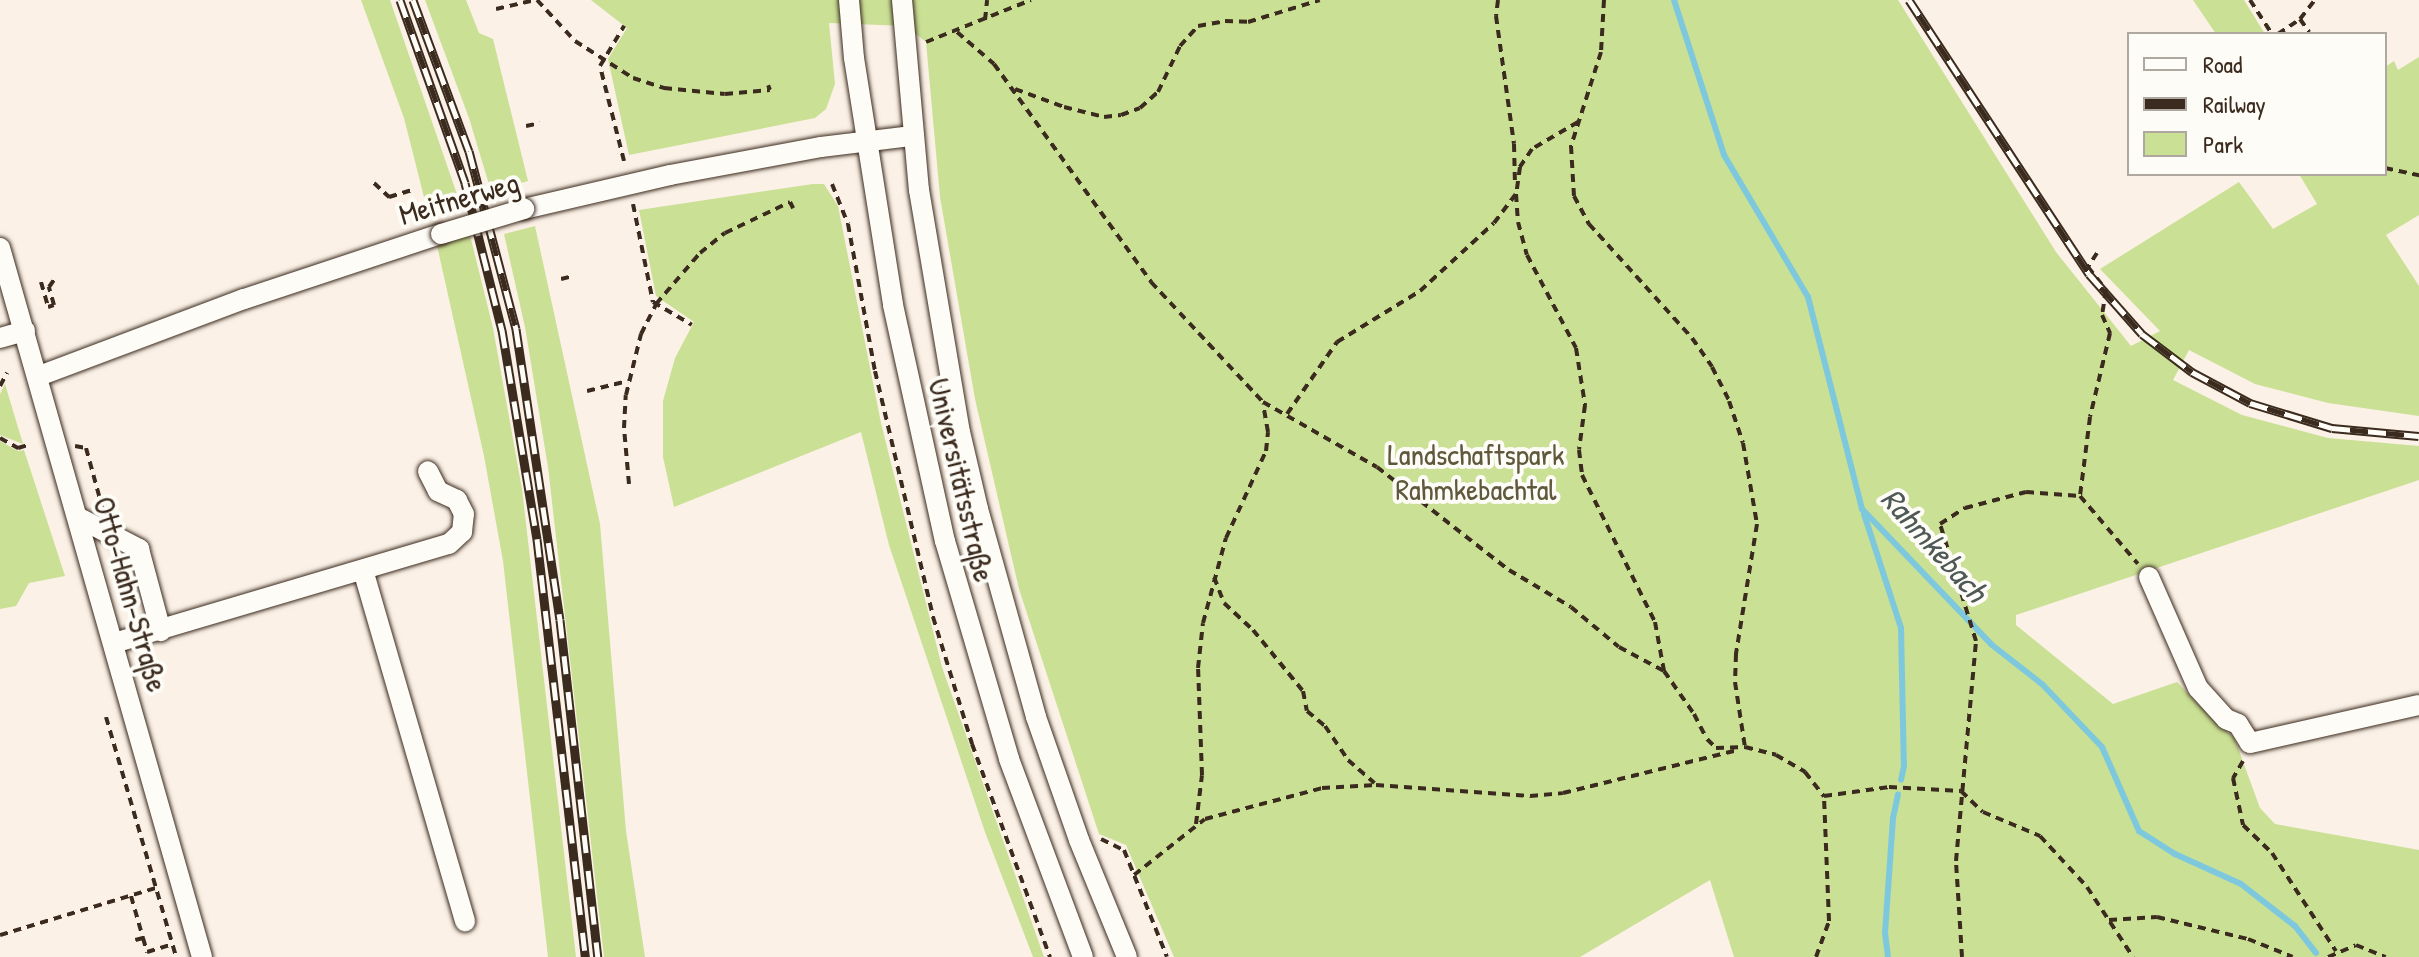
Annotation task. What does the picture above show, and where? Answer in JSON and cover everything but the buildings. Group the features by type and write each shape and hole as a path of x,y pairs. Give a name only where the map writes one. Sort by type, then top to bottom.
{"street":[{"name":"Universitätsstraße","path":"849,0 854,58 899,341 945,541 1009,759 1083,957"},
{"name":"Universitätsstraße","path":"902,0 912,136 943,342 978,509 1020,664 1079,840 1127,957"},
{"name":"Meitnerweg","path":"39,376 244,299 524,209 670,175 868,140 912,136"},
{"name":"Otto-Hahn-Straße","path":"0,248 39,376 202,957"},
{"path":"0,338 25,331"},
{"path":"114,643 449,544 462,532 461,506 457,500 438,491 428,471"},
{"path":"79,518 139,549 161,631"},
{"path":"363,570 465,922"},
{"path":"2149,577 2198,688 2226,719 2238,724 2250,743 2419,705"}],"path":[{"path":"496,9 535,0 603,62 633,78 696,90 770,90 768,85"},
{"path":"985,20 987,0"},
{"path":"912,44 957,32 1031,0"},
{"path":"1013,88 1064,107 1104,117 1121,115 1140,108 1158,92 1180,46 1198,26 1225,21 1248,22 1320,0"},
{"path":"1498,0 1496,16 1514,144 1518,222 1527,255 1576,348 1585,405 1579,450 1582,475 1655,622 1664,671 1707,739 1716,748 1745,747 1776,755 1805,772 1824,796 1829,921 1816,957"},
{"path":"1604,0 1601,52 1571,146 1574,196 1589,224 1692,338 1712,367 1729,401 1743,443 1757,524 1736,654 1735,682 1745,747"},
{"path":"2250,0 2274,32"},
{"path":"2278,32 2300,19 2315,0"},
{"path":"2300,19 2309,32"},
{"path":"624,26 600,66 624,161"},
{"path":"957,32 994,64 1013,88 1151,282 1263,402 1377,467 1509,570 1571,607 1619,647 1664,671"},
{"path":"633,78 636,71"},
{"path":"600,107 610,105"},
{"path":"1287,414 1337,342 1420,291 1494,223 1516,194 1520,167 1532,149 1578,122"},
{"path":"526,126 540,123"},
{"path":"2387,168 2419,175"},
{"path":"374,183 389,197 412,190"},
{"path":"832,184 848,224 875,371 933,617 972,744 1050,957"},
{"path":"629,484 626,459 628,381 656,304 727,235 790,202 793,208"},
{"path":"633,204 656,304 692,325"},
{"path":"2080,496 2090,417 2110,333 2102,315 2106,290 2088,267 2097,253"},
{"path":"634,262 644,260"},
{"path":"561,279 573,276"},
{"path":"40,283 48,307 54,305 49,287 56,277"},
{"path":"0,386 7,373"},
{"path":"587,391 628,381"},
{"path":"1196,824 1202,775 1198,668 1214,577 1226,538 1266,451 1268,432 1263,402"},
{"path":"0,438 18,448 28,445"},
{"path":"1962,957 1956,861 1961,791 1967,774 1976,641 1940,524 1965,508 2026,492 2080,496 2149,577"},
{"path":"1214,577 1224,603 1253,630 1303,691 1307,711 1325,726 1348,760 1376,785"},
{"path":"106,717 176,957"},
{"path":"2250,743 2233,778 2243,825 2272,853 2336,951"},
{"path":"1134,875 1196,824 1221,814 1322,788 1376,785 1530,796 1563,793 1745,747"},
{"path":"1824,796 1889,787 1961,791 1983,812 2040,836 2087,887 2133,957"},
{"path":"1079,840 1102,839 1120,846 1167,957"},
{"path":"0,935 181,881"},
{"path":"131,896 147,952 169,946"},
{"path":"2109,920 2157,917 2248,939 2293,957"},
{"path":"135,940 143,938"},
{"path":"2328,957 2356,945 2386,957"}],"green space":[{"path":"361,0 390,0 460,203 431,212 427,209 404,118"},
{"path":"425,0 466,0 479,33 493,39 528,181 491,191 469,118"},
{"name":"Landschaftspark Rahmkebachtal","path":"591,0 1898,0 2056,252 2131,346 2160,331 2100,269 2239,182 2273,229 2317,204 2300,176 2387,176 2387,66 2394,61 2398,70 2419,57 2419,215 2386,235 2419,286 2419,416 2328,403 2255,384 2189,350 2173,380 2242,415 2328,438 2419,446 2419,480 2016,615 2016,625 2113,704 2177,682 2234,737 2260,808 2275,824 2419,850 2419,957 1734,957 1710,880 1580,957 1174,957 1126,845 1099,834 1019,589 975,399 940,197 926,42 906,26 829,23 835,84 826,109 815,118 629,155 608,59 627,28"},
{"path":"2193,0 2244,0 2264,32 2215,32"},
{"path":"824,184 838,206 881,423 942,667 1044,957 1033,957 985,832 889,545 861,432 674,507 663,457 663,401 675,358 694,322 656,296 639,210"},
{"path":"535,226 600,524 626,831 645,957 604,957 548,467 525,327 504,234"},
{"path":"469,231 493,328 522,489 576,957 548,957 503,561 484,456 436,241"},
{"path":"5,384 23,444 0,435 0,394"},
{"path":"0,441 18,451 24,450 65,576 29,583 16,606 0,609"}],"waterway":[{"name":"Rahmkebach","path":"1674,0 1724,155 1808,297 1862,509 1992,645 2042,684 2102,747 2139,831 2175,854 2241,884 2295,926 2316,953"},
{"path":"1864,514 1901,628 1904,766 1901,780"},
{"path":"1888,957 1885,933 1893,818 1898,795"}],"railway":[{"path":"400,0 465,183 502,330 537,539 585,957"},
{"path":"413,0 469,151 516,329 560,620 598,957"},
{"path":"1909,0 2089,274 2142,334 2192,372 2250,403 2332,428 2419,436"}]}
